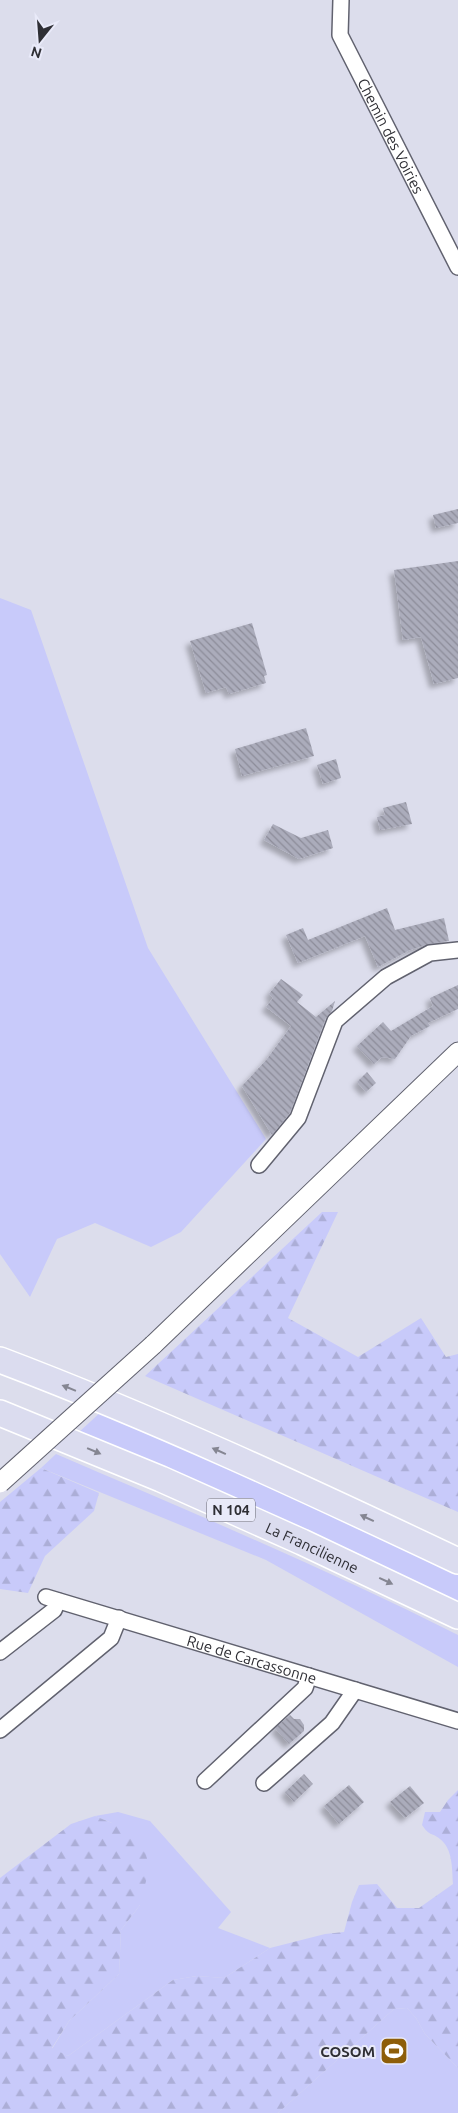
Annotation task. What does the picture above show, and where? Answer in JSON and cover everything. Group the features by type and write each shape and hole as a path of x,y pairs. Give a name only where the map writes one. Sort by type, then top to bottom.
{"highway":[{"path":"0,1360 176,1432 321,1496 458,1561"},
{"name":"La Francilienne","path":"0,1413 161,1479 310,1546 458,1616"}],"street":[{"name":"Chemin des Voiries","path":"340,0 340,35 458,267"},
{"path":"260,1165 298,1118 335,1021 386,977 430,953 458,950"},
{"path":"0,1483 153,1345 458,1052"},
{"name":"Rue de Carcassonne","path":"0,1652 54,1610 52,1599 458,1721"},
{"path":"0,1730 112,1638 119,1618"},
{"path":"206,1781 305,1688 310,1676"},
{"path":"264,1783 332,1723 355,1690"}],"green space":[{"path":"0,598 31,610 148,948 266,1139 181,1232 151,1247 95,1223 57,1239 30,1297 0,1254"},
{"path":"322,1212 338,1212 288,1318 358,1357 421,1318 446,1357 458,1354 458,1512 145,1376"},
{"path":"103,1410 458,1572 458,1604 78,1433"},
{"path":"56,1454 309,1564 458,1635 458,1667 266,1560 41,1468"},
{"path":"41,1468 99,1493 94,1511 45,1556 28,1593 0,1589 0,1502"},
{"path":"458,1790 458,2068 425,2034 416,2018 407,2008 394,2009 278,2113 0,2113 0,1878 71,1824 95,1816 112,1823 135,1838 146,1854 149,1869 140,1905 121,1930 119,1974 69,2021 52,2048 68,2056 173,1980 197,1976 224,1978 270,1948 325,1934 344,1932 359,1885 377,1884 397,1908 419,1908 453,1884 450,1854 447,1848 440,1839 429,1833 422,1825 425,1812 440,1812"},
{"path":"118,1812 150,1821 231,1912 218,1928 270,1948 224,1978 197,1976 173,1980 68,2056 52,2049 69,2021 119,1974 121,1930 140,1905 112,1823 95,1816"},
{"name":"COSOM","path":"407,2008 416,2018 425,2034 458,2068 458,2113 278,2113 394,2009"}],"building":[{"path":"458,509 458,523 436,528 433,515"},
{"path":"458,561 458,678 434,684 421,637 403,640 394,570"},
{"path":"252,623 267,675 264,676 266,683 229,694 226,687 206,693 190,641"},
{"path":"306,728 314,756 242,776 235,749"},
{"path":"336,759 341,778 323,784 317,765"},
{"path":"406,802 412,824 380,830 377,817 385,815 383,808"},
{"path":"273,824 301,838 328,830 333,848 299,859 264,840"},
{"path":"387,908 395,930 444,918 449,941 429,944 410,950 378,967 365,936 298,963 286,935 303,928 308,940"},
{"path":"281,979 303,995 297,1002 316,1017 335,1001 332,1011 326,1018 290,1113 272,1135 242,1086 267,1059 291,1026 266,1007 273,998 269,994"},
{"path":"458,985 458,1009 428,1023 430,1026 411,1036 395,1059 382,1057 374,1064 357,1046 383,1022 391,1031 433,1006 430,998"},
{"path":"367,1072 376,1083 366,1092 357,1082"},
{"path":"290,1715 294,1719 300,1719 304,1725 304,1731 289,1744 275,1728"},
{"path":"304,1774 313,1784 294,1802 285,1792"},
{"path":"349,1785 364,1802 339,1824 324,1806"},
{"path":"410,1786 424,1803 405,1818 390,1802"}],"place":[{"name":"COSOM","path":"394,2051"}]}
